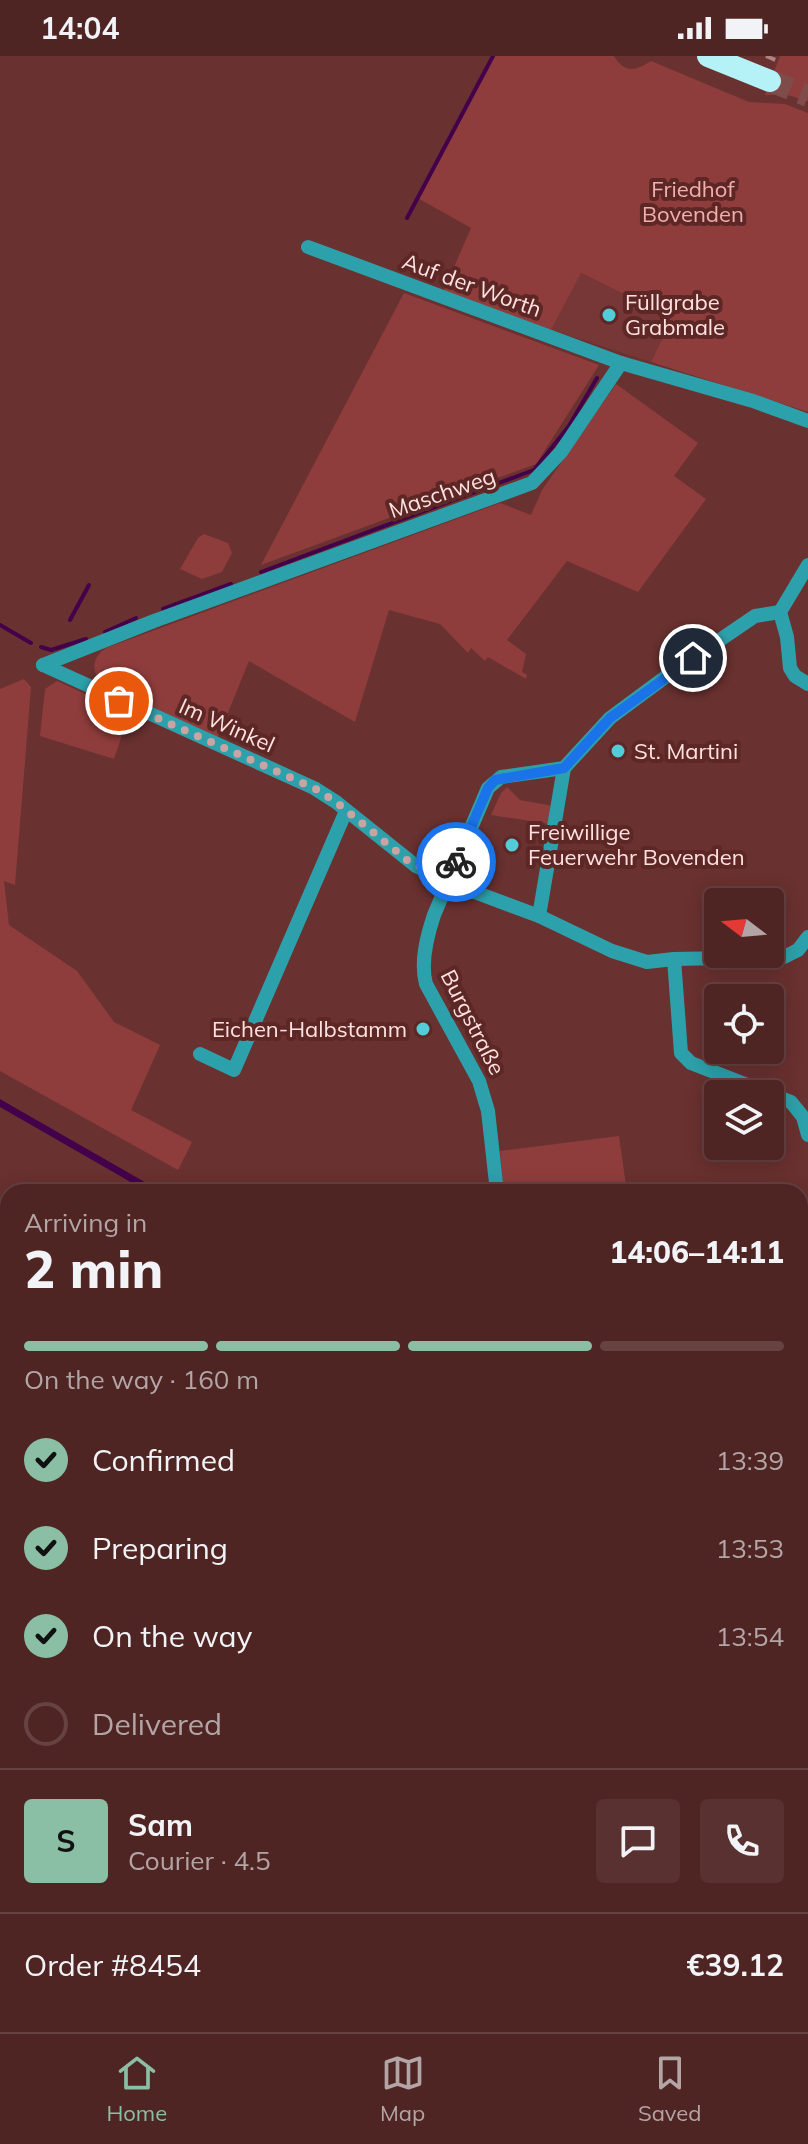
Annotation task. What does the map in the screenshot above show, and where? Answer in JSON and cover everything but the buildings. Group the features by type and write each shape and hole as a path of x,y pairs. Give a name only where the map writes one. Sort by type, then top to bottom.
{"highway":[{"path":"708,56 770,81"}],"street":[{"name":"Auf der Worth","path":"308,247 621,363"},
{"path":"621,363 753,401 808,421"},
{"name":"Maschweg","path":"43,665 154,621 532,483 561,452 621,363"},
{"path":"808,565 780,612 787,637 790,668 795,676 808,684"},
{"path":"539,916 564,768 610,718 740,625 755,616 780,612"},
{"name":"Im Winkel","path":"43,665 314,788 407,860 448,882 539,916 612,951 647,962 784,957 798,950 808,937"},
{"name":"Burgstraße","path":"496,1184 485,1097 423,974 431,924 488,788 501,777 564,768"},
{"path":"200,1054 234,1070 346,811"},
{"path":"674,959 681,1053 691,1063 791,1102 803,1117 808,1135"}],"shaded area":[{"name":"Füllgrabe Grabmale","path":"580,273 671,321 651,362 551,330"},
{"path":"0,1099 148,1184 134,1184 0,1107"}],"green space":[{"name":"Friedhof Bovenden","path":"491,56 614,56 622,66 631,69 651,61 749,102 785,104 808,113 808,412 651,362 671,321 581,273 551,330 443,292 471,228 416,197"},
{"path":"780,56 808,56 808,101 784,94 765,95"},
{"path":"404,293 599,365 536,464 261,565"},
{"path":"616,384 698,443 674,476 706,499 638,592 567,561 507,640 526,654 522,672 527,675 526,679 488,657 485,661 471,648 468,653 440,624 389,610 355,722 249,661 218,737 106,686 97,677 95,662 106,648 500,503 531,515 542,490"},
{"path":"204,534 228,543 232,553 222,572 202,579 180,569 198,538"},
{"path":"24,679 31,687 15,885 4,881 9,925 77,971 114,1022 160,1045 131,1110 192,1142 178,1170 0,1071 0,689"},
{"path":"57,681 129,714 114,759 40,736 45,689"},
{"path":"507,787 520,800 553,806 550,824 491,815"},
{"path":"619,1136 626,1184 503,1184 500,1151"}],"waterway":[{"path":"407,218 493,56"},
{"path":"261,572 534,470 569,426 597,378"},
{"path":"163,609 231,584"},
{"path":"70,620 89,585"},
{"path":"105,632 136,618"},
{"path":"0,625 31,643"},
{"path":"41,647 51,650 86,639"}],"tunnel":[{"path":"770,81 808,96"}],"railway":[{"path":"766,56 778,61"}],"way so far":[{"path":"119,701 314,788 407,860 448,882 456,862"}],"place":[{"name":"Füllgrabe Grabmale","path":"609,315"},
{"name":"St. Martini","path":"618,751"},
{"name":"Freiwillige Feuerwehr Bovenden","path":"512,845"},
{"name":"Eichen-Halbstamm","path":"423,1029"}],"route":[{"path":"456,862 488,788 495,780 509,775 564,768 610,718 693,658"}]}
